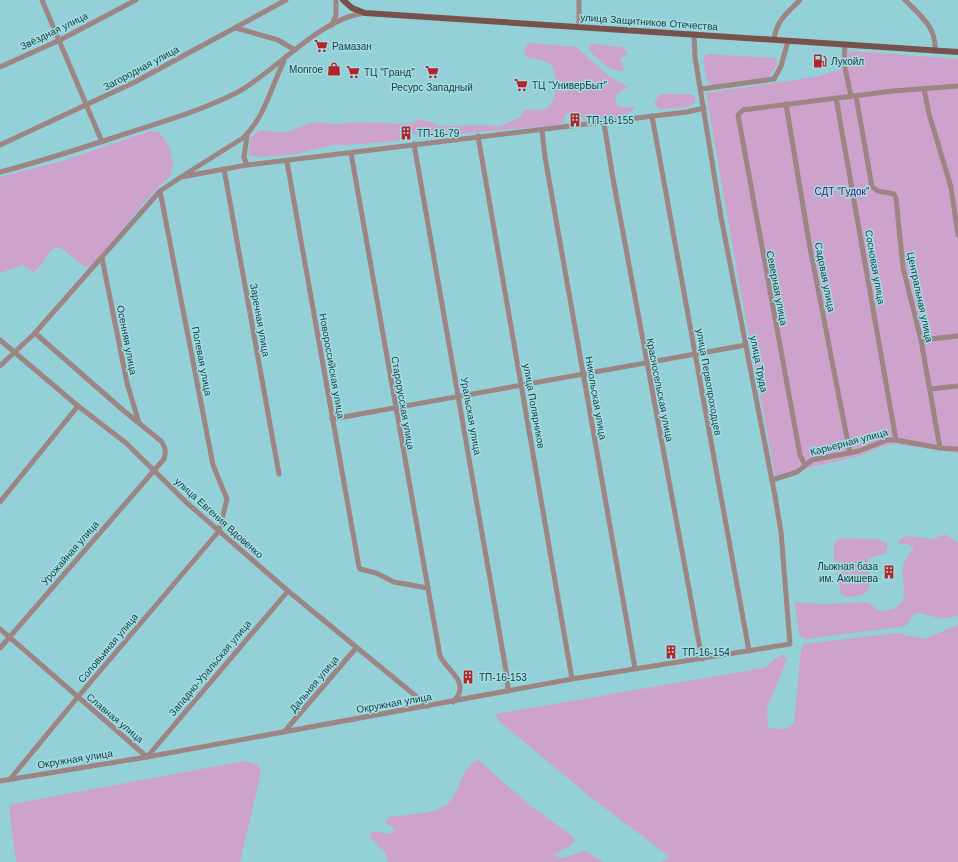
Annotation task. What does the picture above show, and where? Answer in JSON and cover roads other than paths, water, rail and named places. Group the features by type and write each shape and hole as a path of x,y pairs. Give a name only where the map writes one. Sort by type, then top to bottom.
{"main road":[{"name":"улица Защитников Отечества","path":"343,0 352,8 365,13 958,52"}],"street":[{"path":"42,0 102,142"},
{"name":"Звёздная улица","path":"0,67 60,40 136,0"},
{"name":"Загородная улица","path":"0,146 150,75 286,0"},
{"path":"330,27 336,15 336,0"},
{"path":"579,0 579,27"},
{"path":"774,40 776,26 800,0"},
{"path":"905,0 926,21 935,38 935,51"},
{"path":"0,172 61,156 195,111 222,99 259,79 294,50 347,16 365,13"},
{"path":"236,28 278,40 294,50"},
{"name":"улица Труда","path":"694,35 694,48 722,217 781,532 790,644"},
{"path":"701,89 774,79 781,66 788,41"},
{"path":"844,45 844,63 853,96"},
{"path":"0,366 35,333 160,191 247,134 260,116 286,58"},
{"path":"786,104 958,86"},
{"path":"924,89 929,114 951,187 958,235"},
{"name":"Центральная улица","path":"853,96 872,187 878,192 894,194 896,198 903,268 921,340 940,448"},
{"name":"Сосновая улица","path":"836,98 896,440"},
{"name":"Северная улица","path":"786,104 743,110 739,113 738,119 780,352 800,455 805,465"},
{"name":"Садовая улица","path":"786,104 807,232 850,453"},
{"path":"181,177 248,165 287,162 478,136 542,131 687,112 704,108"},
{"name":"улица Первопроходцев","path":"652,116 749,651"},
{"name":"Красносельская улица","path":"604,123 646,363 702,659"},
{"name":"Никольская улица","path":"542,131 545,157 582,374 635,668"},
{"path":"247,134 244,157 248,165"},
{"name":"улица Полярников","path":"478,136 572,679"},
{"name":"Уральская улица","path":"414,144 507,676 508,691"},
{"name":"Старорусская улица","path":"351,153 440,656 459,682 460,692 453,702"},
{"name":"Новороссийская улица","path":"287,162 359,567 363,571 376,574 394,582 428,588"},
{"name":"Заречная улица","path":"224,169 279,474"},
{"name":"Полевая улица","path":"160,191 213,465 227,499 219,531"},
{"name":"Осенняя улица","path":"102,258 127,383 139,424"},
{"path":"35,333 139,424"},
{"path":"921,340 958,336"},
{"name":"улица Евгения Вдовенко","path":"0,340 78,406 126,443 219,531 356,648 428,706"},
{"path":"332,419 746,345"},
{"path":"930,389 958,386"},
{"path":"0,502 78,406"},
{"name":"Урожайная улица","path":"0,648 164,459 166,449 164,445 139,424"},
{"name":"Карьерная улица","path":"772,480 797,472 812,460 866,449 887,440 896,440 940,448 958,449"},
{"name":"Соловьиная улица","path":"11,778 219,531"},
{"name":"Западно-Уральская улица","path":"147,757 288,591"},
{"name":"Славная улица","path":"0,629 77,698 147,757"},
{"name":"Окружная улица","path":"0,781 147,757 635,668 702,659 790,644"},
{"name":"Дальняя улица","path":"285,731 356,648"}],"place":[{"name":"Рамазан","path":"321,46"},
{"name":"Лукойл","path":"820,61"},
{"name":"Monroe","path":"334,69"},
{"name":"ТЦ \"Гранд\"","path":"353,72"},
{"name":"Ресурс Западный","path":"432,72"},
{"name":"ТЦ \"УниверБыт\"","path":"521,85"},
{"name":"ТП-16-155","path":"575,120"},
{"name":"ТП-16-79","path":"406,133"},
{"name":"Лыжная база им. Акишева","path":"889,572"},
{"name":"ТП-16-154","path":"671,652"},
{"name":"ТП-16-153","path":"468,677"}],"park label":[{"name":"СДТ \"Гудок\"","path":"842,191"}]}
